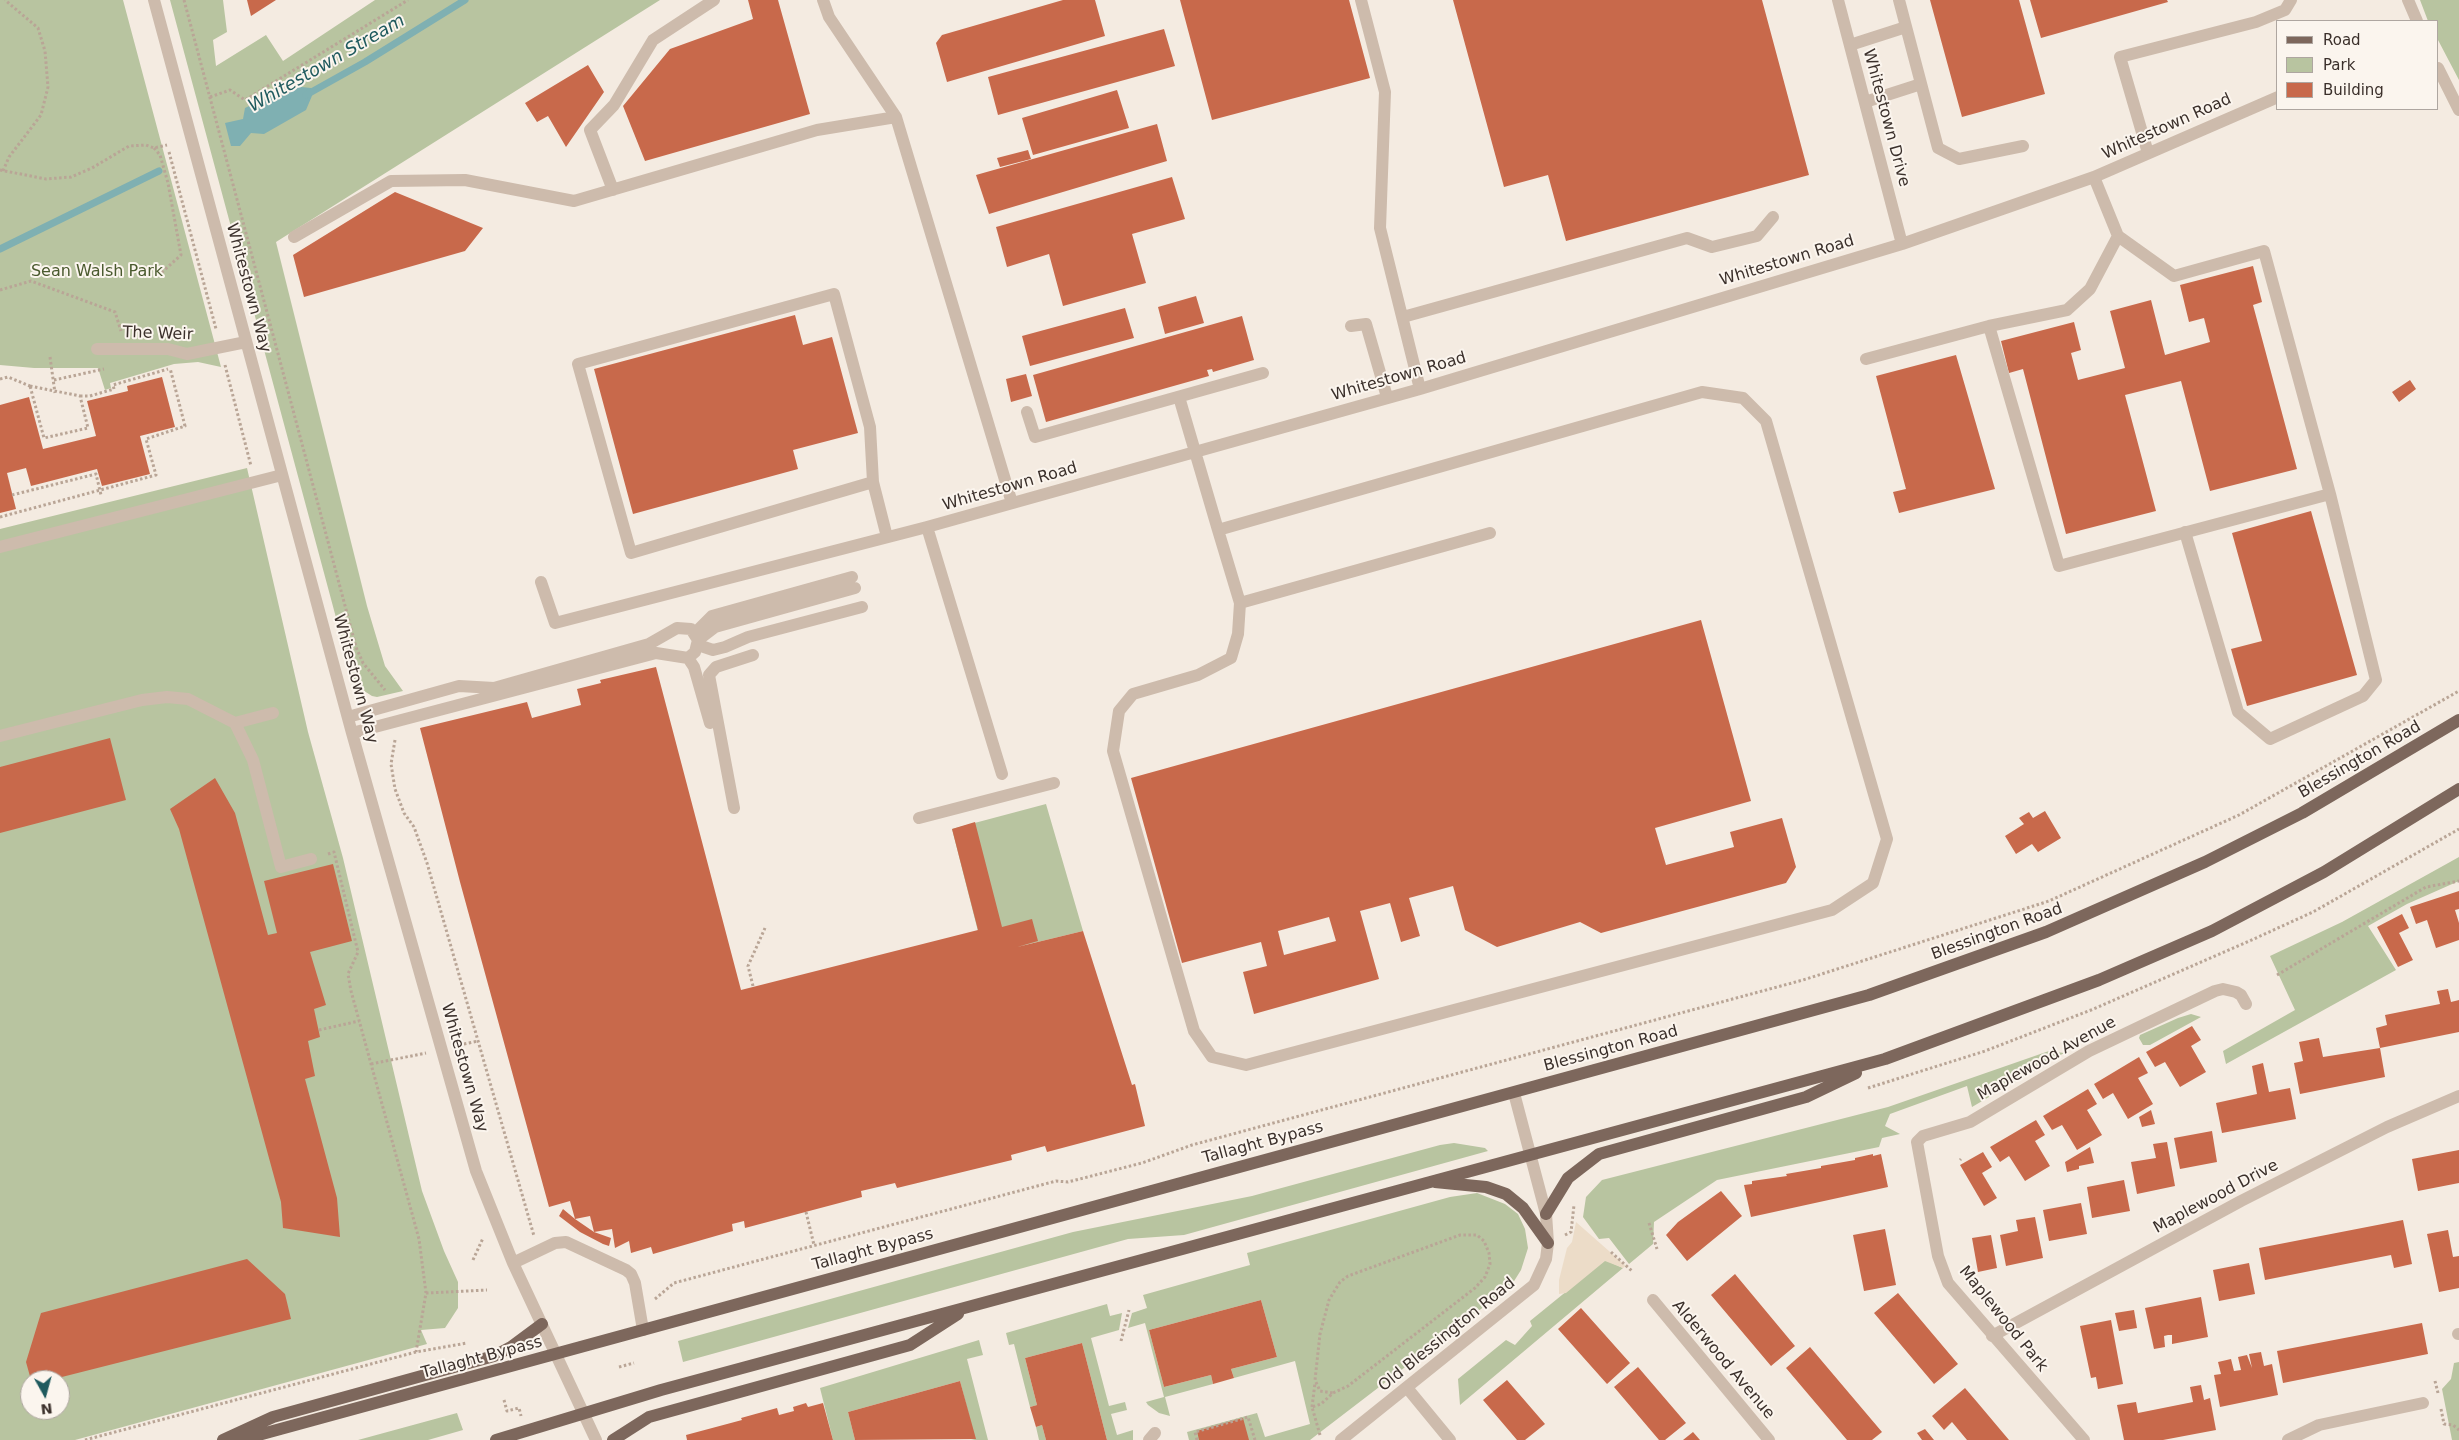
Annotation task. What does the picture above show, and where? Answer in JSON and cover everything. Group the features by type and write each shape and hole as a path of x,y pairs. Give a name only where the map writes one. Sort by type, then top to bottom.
{"main road":[{"name":"Blessington Road","path":"1514,1093 1869,996 2046,932 2205,862 2302,814 2459,720"},
{"path":"496,1440 661,1390 1885,1059 2099,980 2212,931 2324,872 2459,789"},
{"path":"1546,1214 1568,1178 1600,1154 1806,1097 1885,1059"},
{"name":"Tallaght Bypass","path":"240,1440 1514,1093"},
{"path":"1427,1182 1486,1187 1506,1194 1523,1208 1548,1243"},
{"path":"614,1440 649,1417 910,1345 969,1308"},
{"path":"223,1440 273,1418 494,1356 511,1347 542,1324"}],"street":[{"name":"Whitestown Way","path":"154,0 352,733 476,1171 513,1263 596,1440"},
{"path":"613,190 590,130 614,105 653,40 714,0"},
{"path":"823,0 829,17 896,117 1012,503"},
{"path":"1361,0 1385,92 1380,228 1420,389"},
{"name":"Whitestown Drive","path":"1838,0 1902,244"},
{"path":"1899,0 1938,148 1959,159 2023,146"},
{"path":"2148,153 2120,57 2256,22 2285,10 2291,0"},
{"path":"2408,0 2417,20"},
{"path":"1850,45 1906,27"},
{"path":"2439,70 2459,110"},
{"path":"1865,102 1921,84"},
{"name":"Whitestown Road","path":"541,582 555,623 927,527 1420,389 1902,244 2094,177 2276,98"},
{"path":"294,237 391,181 465,180 574,201 817,130 896,117"},
{"path":"2094,177 2118,236 2174,276 2264,251 2330,494 2376,680 2363,696 2270,740 2238,712 2185,532"},
{"path":"1403,317 1687,238 1712,247 1757,236 1773,216"},
{"path":"1866,360 1989,326 2067,310 2090,289 2118,236"},
{"path":"873,482 631,553 578,364 834,294 870,427 873,482 888,537"},
{"path":"1351,326 1366,324 1386,397"},
{"path":"1989,326 2059,566 2330,494"},
{"name":"The Weir","path":"97,349 168,348 189,359 246,342"},
{"path":"1027,412 1035,437 1263,373"},
{"path":"1179,396 1194,452 1240,603 1238,634 1231,658 1198,675 1133,694 1120,711 1113,751 1194,1031 1212,1057 1246,1065 1832,910 1873,883 1887,839 1766,421 1742,398 1702,392 1218,530"},
{"path":"0,547 282,475"},
{"path":"927,527 1002,774"},
{"path":"1240,603 1490,533"},
{"path":"688,658 695,652 697,639 712,616 854,583"},
{"path":"348,717 458,686 494,688 649,644 677,628 688,628 697,639 713,650 725,648 748,637 862,607"},
{"path":"352,733 656,653 688,658 694,667 734,808 709,675 716,667 753,654"},
{"path":"0,736 114,706 167,696 188,700 235,723 253,760 281,867 311,859"},
{"path":"235,723 273,713"},
{"path":"920,818 1054,783"},
{"name":"Maplewood Avenue","path":"1922,1174 1917,1142 1923,1136 1970,1122 2089,1051 2215,991 2236,992 2241,995 2246,1004"},
{"name":"Old Blessington Road","path":"1341,1440 1408,1389 1534,1285 1546,1259 1548,1243 1546,1214 1514,1093"},
{"name":"Maplewood Drive","path":"1992,1336 2249,1196 2387,1127 2459,1096"},
{"name":"Maplewood Park","path":"1922,1174 1938,1256 1944,1274 1954,1291 2084,1440"},
{"path":"513,1263 554,1243 566,1242 626,1270 631,1274 635,1283 643,1330"},
{"name":"Alderwood Avenue","path":"1653,1300 1769,1440"},
{"path":"1408,1389 1450,1440"},
{"path":"2288,1440 2319,1425 2423,1403"}],"path":[{"path":"5,0 38,28 45,51 48,87 41,115 9,157 1,171 46,179 71,177 92,168 129,146 146,145 154,148 160,155 168,183 181,255 160,274"},
{"path":"184,0 356,647 363,663 386,690 388,699"},
{"path":"210,97 230,90 245,100 408,0"},
{"path":"154,148 167,145"},
{"path":"169,152 216,329"},
{"path":"0,290 31,281 115,312 126,349"},
{"path":"50,357 55,393"},
{"path":"225,365 253,471"},
{"path":"0,379 8,377 55,393 90,396 114,389 113,384 177,366"},
{"path":"54,380 110,367"},
{"path":"0,517 156,475 146,439 185,426 168,368"},
{"path":"30,386 44,438 88,428 80,396"},
{"path":"12,496 96,474 101,495"},
{"path":"674,1283 1056,1181 1068,1182 1133,1165 1192,1145 1803,980 2049,901 2239,814 2459,691"},
{"path":"395,736 391,764 395,789 404,813 414,827 428,863 535,1239"},
{"path":"311,859 334,852 358,952 348,974 359,1021 419,1239 426,1293 416,1352"},
{"path":"2277,975 2426,887 2459,881"},
{"path":"753,986 748,966 765,928"},
{"path":"319,1030 359,1021"},
{"path":"371,1064 407,1057"},
{"path":"806,1212 814,1245"},
{"path":"1649,1223 1657,1249"},
{"path":"1312,1407 1322,1404 1334,1393 1355,1381 1475,1288 1486,1277 1490,1264 1489,1253 1484,1241 1477,1235 1460,1235 1348,1276 1340,1282 1329,1300 1320,1334 1312,1407 1320,1435"},
{"path":"1611,1252 1632,1271"},
{"path":"426,1293 486,1290"},
{"path":"1121,1341 1129,1310"},
{"path":"85,1440 416,1352 470,1342"},
{"path":"619,1367 634,1363"},
{"path":"1315,1380 1320,1391 1334,1393"},
{"path":"504,1400 507,1411 519,1408 521,1417"},
{"path":"1197,1440 1195,1432 1248,1417 1255,1440"},
{"path":"2444,1424 2452,1425 2459,1430"}],"green space":[{"name":"Sean Walsh Park","path":"0,0 123,0 221,367 198,362 174,364 110,383 111,388 105,390 98,368 34,368 0,365"},
{"path":"170,0 223,0 227,32 213,40 216,66 266,35 283,61 375,0 660,0 276,242 367,606 385,666 403,691 377,697 372,696 361,689 355,681 349,666"},
{"path":"2420,0 2459,0 2459,80 2439,42 2439,20 2428,20"},
{"path":"247,468 308,732 343,858 422,1191 444,1251 458,1282 458,1308 445,1328 421,1330 427,1344 75,1440 0,1440 0,529"},
{"path":"1046,804 1083,931 984,955 952,829"},
{"path":"2459,857 2459,881 2407,904 2368,926 2396,970 2226,1064 2223,1051 2295,1010 2270,956 2342,922"},
{"path":"2191,1014 2201,1017 2150,1045 2143,1045 2139,1038 2140,1035"},
{"path":"2049,1051 2064,1053 1972,1107 1967,1086 1890,1114 1885,1126 1900,1134 1882,1138 1879,1147 1717,1180 1654,1222 1653,1244 1629,1264 1609,1238 1599,1239 1583,1217 1586,1197 1602,1180 1888,1107"},
{"path":"1454,1143 1485,1148 1488,1151 1184,1235 1128,1239 683,1362 678,1341 1073,1232 1252,1196 1440,1145"},
{"path":"1477,1193 1505,1204 1518,1214 1525,1229 1528,1248 1521,1270 1511,1286 1310,1440 1189,1440 1187,1432 1257,1413 1265,1437 1310,1424 1295,1361 1234,1378 1231,1369 1277,1357 1261,1300 1149,1330 1164,1387 1211,1375 1213,1384 1165,1397 1170,1416 1159,1413 1146,1402 1164,1397 1145,1323 1128,1328 1132,1313 1147,1308 1143,1295 1250,1265 1247,1253 1450,1197"},
{"path":"1605,1260 1623,1268 1460,1405 1458,1379 1506,1340 1515,1345 1532,1326 1530,1321"},
{"path":"1107,1304 1110,1316 1122,1313 1119,1330 1091,1338 1109,1406 1125,1402 1127,1410 1111,1414 1117,1435 1133,1430 1133,1440 1107,1440 1082,1343 1025,1358 1037,1405 1030,1407 1014,1344 1009,1345 1006,1333"},
{"path":"979,1340 983,1355 967,1359 988,1440 971,1440 975,1439 960,1381 848,1412 855,1440 833,1440 820,1388"},
{"path":"2459,1362 2459,1440 2452,1440 2442,1389 2451,1379 2454,1363"},
{"path":"457,1413 463,1430 428,1440 358,1440"},
{"path":"1042,1425 1046,1440 1039,1440 1036,1427"}],"shaded area":[{"path":"1576,1222 1626,1266 1623,1268 1605,1261 1566,1293 1559,1294 1559,1280 1567,1248 1572,1242"}],"water":[{"path":"292,86 311,88 314,91 306,110 264,134 251,133 240,146 231,146 225,123 243,119 245,108"}],"building":[{"path":"247,0 276,0 251,16"},
{"path":"748,0 778,0 810,114 645,161 623,106 670,49 753,19"},
{"path":"1063,0 1095,0 1105,36 947,82 936,43 942,35"},
{"path":"1180,0 1349,0 1370,78 1212,120"},
{"path":"1453,0 1762,0 1809,175 1566,241 1548,175 1504,187"},
{"path":"1930,0 2019,0 2045,94 1962,117"},
{"path":"2030,0 2167,0 2168,2 2041,38"},
{"path":"1164,29 1175,66 998,115 988,77"},
{"path":"588,65 604,92 566,147 548,116 537,122 525,103"},
{"path":"1117,90 1129,128 1033,155 1022,118"},
{"path":"1157,124 1167,161 989,214 976,175"},
{"path":"1028,150 1031,159 1000,167 997,158"},
{"path":"1172,177 1185,219 1132,234 1146,283 1063,306 1049,254 1007,267 996,227"},
{"path":"395,192 483,228 465,251 304,297 293,255"},
{"path":"2253,266 2262,302 2253,305 2297,469 2210,491 2181,381 2125,395 2156,511 2066,534 2023,369 2009,373 2001,341 2074,322 2081,350 2071,353 2078,380 2125,368 2110,311 2151,300 2165,355 2210,342 2204,318 2189,322 2180,285"},
{"path":"1196,296 1204,323 1165,334 1158,307"},
{"path":"1125,308 1134,338 1030,366 1022,336"},
{"path":"795,315 803,345 832,337 858,433 793,450 798,469 633,514 594,369"},
{"path":"1242,316 1254,360 1213,372 1212,369 1207,370 1209,376 1046,422 1033,375"},
{"path":"1956,355 1995,489 1899,513 1893,492 1906,489 1876,376"},
{"path":"1026,374 1032,396 1011,402 1006,379"},
{"path":"162,377 175,427 140,436 150,474 102,486 97,469 31,486 26,468 7,473 16,509 0,513 0,405 29,397 43,449 96,436 87,401 128,391 127,386"},
{"path":"2410,380 2416,389 2399,402 2392,392"},
{"path":"2311,511 2357,675 2247,706 2231,649 2262,641 2232,533"},
{"path":"1701,620 1751,801 1655,828 1666,865 1734,847 1730,832 1782,818 1796,867 1786,883 1601,933 1580,922 1497,947 1465,930 1453,886 1409,898 1420,936 1401,942 1390,903 1360,911 1379,979 1254,1014 1243,972 1267,966 1261,942 1182,963 1131,778","holes":["1329,917 1336,941 1284,955 1278,931"]},
{"path":"656,667 741,990 978,930 952,829 975,822 1002,927 1032,919 1038,941 1017,947 1083,931 1132,1085 1135,1084 1145,1126 1047,1152 1045,1146 1011,1155 1012,1160 897,1188 895,1183 861,1191 862,1197 745,1228 744,1221 732,1224 733,1231 653,1254 651,1247 631,1253 629,1241 615,1248 612,1229 594,1232 590,1216 575,1219 570,1201 549,1207 420,728 527,702 532,718 581,705 577,689 601,683 600,680"},
{"path":"110,738 126,800 0,833 0,767"},
{"path":"215,778 235,813 268,935 277,933 264,881 333,864 352,941 310,952 326,1005 314,1009 320,1037 308,1041 315,1076 305,1079 337,1198 340,1237 283,1228 281,1202 179,829 170,809"},
{"path":"2045,811 2061,838 2038,852 2032,844 2016,854 2005,836 2024,824 2019,818 2029,812 2033,818"},
{"path":"2459,891 2459,909 2455,910 2459,923 2459,940 2436,948 2427,920 2416,924 2410,907"},
{"path":"2402,914 2409,928 2399,933 2413,960 2398,967 2377,927"},
{"path":"2448,989 2451,1002 2459,1000 2459,1032 2380,1048 2376,1028 2387,1025 2385,1015 2440,1004 2437,991"},
{"path":"2192,1026 2201,1040 2191,1046 2206,1072 2180,1087 2165,1062 2155,1067 2146,1052"},
{"path":"2319,1038 2323,1057 2380,1048 2385,1077 2300,1094 2294,1063 2303,1061 2299,1042"},
{"path":"2139,1057 2148,1073 2138,1078 2153,1104 2128,1119 2113,1093 2103,1099 2094,1084"},
{"path":"2263,1063 2269,1092 2290,1088 2296,1119 2222,1133 2216,1103 2257,1094 2252,1066"},
{"path":"2088,1089 2097,1104 2087,1110 2102,1135 2077,1150 2062,1125 2052,1130 2043,1116"},
{"path":"2151,1110 2155,1124 2142,1127 2139,1117"},
{"path":"2036,1120 2045,1135 2035,1141 2050,1166 2025,1181 2009,1156 2000,1162 1990,1147"},
{"path":"2212,1131 2217,1162 2180,1169 2174,1138"},
{"path":"2167,1142 2175,1186 2137,1194 2131,1162 2156,1158 2153,1144"},
{"path":"2090,1147 2094,1163 2079,1166 2079,1169 2067,1172 2065,1162"},
{"path":"2459,1150 2459,1183 2418,1191 2412,1159"},
{"path":"1983,1152 1992,1167 1982,1173 1997,1198 1984,1206 1960,1165"},
{"path":"1873,1154 1873,1156 1881,1154 1888,1187 1751,1217 1744,1185 1752,1184 1752,1181 1787,1176 1786,1174 1821,1168 1821,1166 1855,1160 1855,1158"},
{"path":"2124,1180 2130,1211 2092,1218 2087,1187"},
{"path":"1721,1191 1742,1216 1687,1261 1666,1235 1678,1222"},
{"path":"2081,1203 2087,1234 2049,1241 2043,1210"},
{"path":"563,1209 594,1232 611,1238 609,1246 580,1232 559,1216"},
{"path":"2035,1217 2043,1258 2006,1266 2000,1235 2018,1231 2016,1220"},
{"path":"2403,1220 2412,1264 2394,1268 2391,1255 2265,1280 2259,1248"},
{"path":"1885,1229 1896,1285 1864,1291 1853,1235"},
{"path":"2448,1230 2453,1257 2459,1256 2459,1288 2439,1292 2427,1234"},
{"path":"1991,1235 1997,1268 1978,1272 1972,1238"},
{"path":"247,1259 285,1294 291,1319 70,1375 70,1370 28,1370 26,1362 41,1313"},
{"path":"2249,1263 2255,1294 2219,1301 2213,1270"},
{"path":"1735,1274 1795,1346 1771,1366 1711,1295"},
{"path":"1898,1293 1958,1364 1934,1384 1874,1313"},
{"path":"2201,1297 2208,1337 2172,1344 2172,1335 2168,1335 2164,1336 2165,1347 2154,1349 2145,1308"},
{"path":"1261,1300 1277,1357 1231,1369 1234,1378 1213,1384 1211,1375 1164,1387 1149,1330"},
{"path":"1581,1308 1630,1363 1607,1384 1558,1329"},
{"path":"2134,1310 2137,1328 2119,1331 2115,1313"},
{"path":"2111,1320 2123,1384 2098,1389 2096,1377 2091,1378 2080,1326"},
{"path":"2422,1323 2428,1354 2283,1383 2277,1351"},
{"path":"1082,1343 1107,1440 1046,1440 1042,1425 1036,1427 1030,1407 1037,1405 1025,1358"},
{"path":"1810,1347 1882,1432 1872,1440 1847,1440 1786,1368"},
{"path":"2261,1352 2264,1366 2272,1364 2278,1395 2220,1407 2214,1375 2221,1374 2218,1362 2231,1359 2234,1371 2241,1370 2238,1357 2247,1355 2252,1368 2249,1354"},
{"path":"1638,1367 1686,1423 1665,1440 1659,1440 1614,1387"},
{"path":"1507,1380 1545,1424 1525,1440 1517,1440 1483,1400"},
{"path":"960,1381 976,1439 855,1440 848,1412"},
{"path":"2201,1385 2204,1400 2210,1398 2216,1430 2163,1440 2124,1440 2117,1405 2136,1402 2138,1413 2193,1402 2190,1387"},
{"path":"1965,1388 2009,1440 1967,1440 1952,1422 1944,1430 1932,1416"},
{"path":"806,1403 808,1407 823,1403 833,1440 687,1440 686,1435 742,1420 741,1418 777,1408 779,1415 794,1411 793,1407"},
{"path":"1243,1418 1249,1440 1199,1440 1197,1431"},
{"path":"1925,1429 1934,1440 1922,1440 1917,1433"},
{"path":"1693,1432 1700,1440 1683,1440"}],"waterway":[{"name":"Whitestown Stream","path":"306,95 365,62 465,0"},
{"name":"Whitestown Stream","path":"0,249 159,171"}]}
